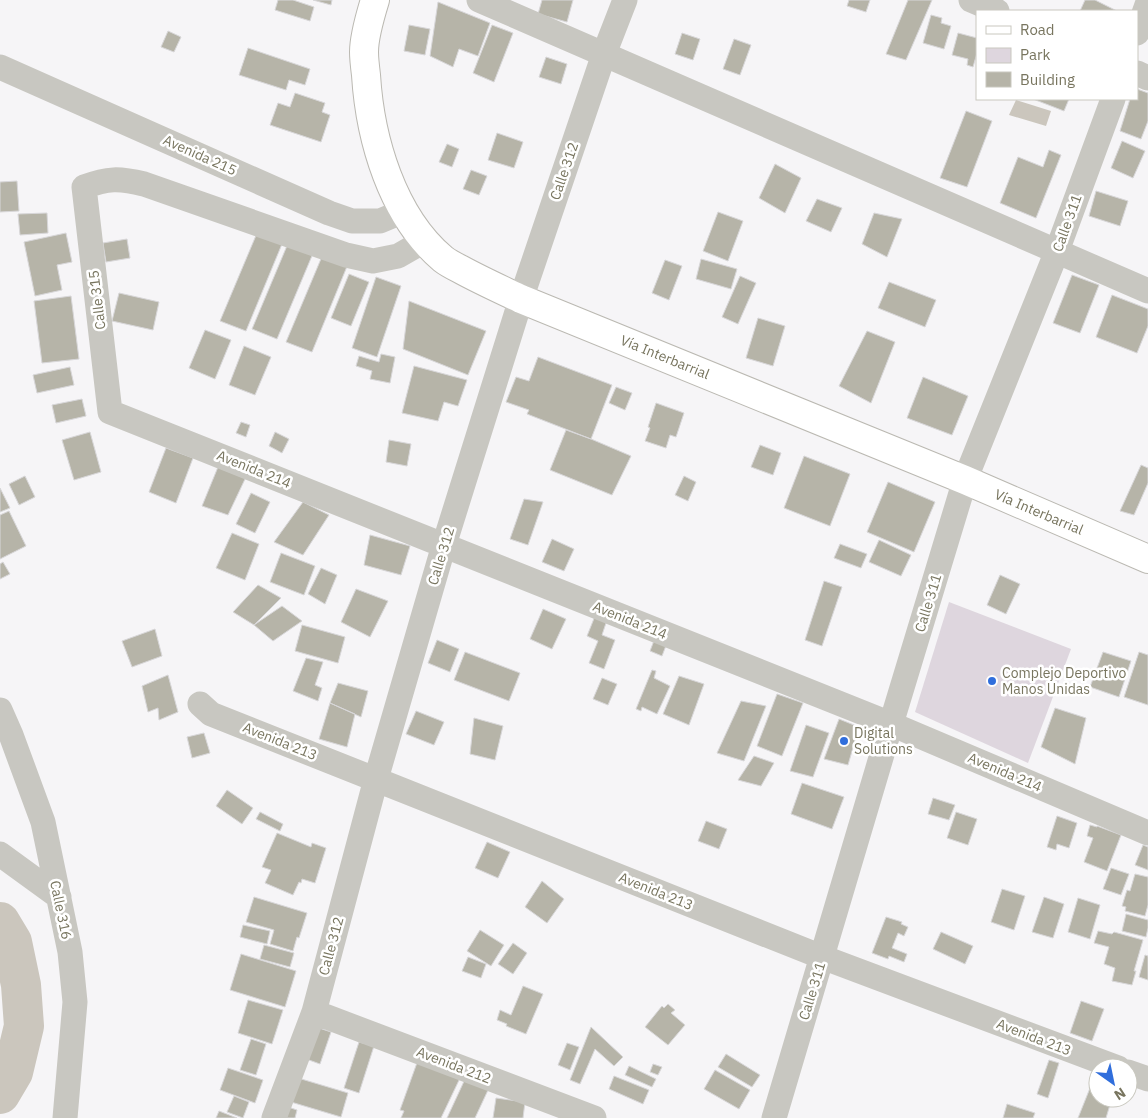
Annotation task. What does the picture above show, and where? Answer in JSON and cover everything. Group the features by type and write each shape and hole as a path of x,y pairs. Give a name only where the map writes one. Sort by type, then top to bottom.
{"main road":[{"name":"Vía Interbarrial","path":"375,0 364,51 367,94 373,128 394,193 404,212 424,241 445,260 476,278 521,299 966,480 1148,559"}],"street":[{"path":"479,0 1148,291"},
{"name":"Calle 312","path":"274,1118 314,1012 376,779 444,545 521,299 604,54 625,0"},
{"path":"971,0 995,10"},
{"path":"1138,30 1148,2"},
{"name":"Avenida 215","path":"0,66 329,213 352,221 380,221 404,212"},
{"name":"Calle 311","path":"774,1118 891,724 966,480 1057,251 1113,100"},
{"name":"Calle 315","path":"110,412 84,187 102,181 125,180 144,184 346,255 374,261 398,256 424,241"},
{"name":"Avenida 214","path":"110,412 891,724 1148,833"},
{"name":"Avenida 213","path":"200,704 211,714 822,957 1091,1058"},
{"name":"Calle 316","path":"0,710 43,822 70,952 75,1002 65,1118"},
{"path":"0,854 59,897"},
{"name":"Avenida 212","path":"314,1012 594,1118"}],"green space":[{"name":"Complejo Deportivo Manos Unidas","path":"949,602 1071,649 1028,763 915,712"}],"shaded area":[{"path":"1016,100 1051,111 1046,126 1009,115"}],"building":[{"path":"278,0 293,0 314,7 310,21 275,10"},
{"path":"313,0 332,0 331,5"},
{"path":"542,0 573,0 567,22 538,14"},
{"path":"849,0 870,0 866,12 847,6"},
{"path":"908,0 932,0 906,60 886,54"},
{"path":"1085,0 1095,0 1115,10 1080,10"},
{"path":"438,2 490,23 478,56 459,49 453,67 430,56"},
{"path":"931,15 942,18 941,23 951,26 944,49 923,43"},
{"path":"409,25 430,29 425,55 404,51"},
{"path":"492,25 513,33 494,82 473,73"},
{"path":"168,31 181,37 174,52 161,47"},
{"path":"682,33 700,39 693,60 675,54"},
{"path":"958,33 976,38 976,56 973,67 967,65 968,59 952,55"},
{"path":"734,39 751,45 740,75 723,69"},
{"path":"248,48 310,69 305,85 289,80 286,90 239,75"},
{"path":"546,57 567,64 561,84 539,77"},
{"path":"1138,89 1148,93 1148,121 1141,139 1120,131 1130,100 1138,100"},
{"path":"295,93 325,103 322,112 330,115 321,142 270,125 278,103 290,107"},
{"path":"1036,100 1069,100 1064,111"},
{"path":"966,111 992,121 967,187 940,178"},
{"path":"497,133 523,142 514,168 488,160"},
{"path":"1122,141 1145,151 1133,178 1111,168"},
{"path":"447,144 459,149 452,167 439,162"},
{"path":"1049,150 1061,155 1036,218 1000,203 1018,157 1043,167"},
{"path":"775,164 801,178 785,213 759,198"},
{"path":"471,170 487,176 479,195 463,189"},
{"path":"17,181 19,211 0,212 0,182"},
{"path":"1096,191 1128,201 1120,226 1089,216"},
{"path":"817,199 842,208 831,232 806,221"},
{"path":"718,212 743,221 728,261 703,251"},
{"path":"47,213 48,233 20,235 18,214"},
{"path":"874,213 902,219 887,257 862,244"},
{"path":"66,233 72,262 57,265 62,290 35,296 24,242"},
{"path":"257,233 282,244 246,331 220,321"},
{"path":"127,239 130,258 106,262 103,243"},
{"path":"289,241 314,251 277,339 252,329"},
{"path":"323,254 348,264 312,352 286,342"},
{"path":"701,259 737,269 731,289 696,279"},
{"path":"665,260 682,266 669,300 652,293"},
{"path":"349,274 369,282 351,326 331,318"},
{"path":"1072,275 1099,285 1080,333 1053,323"},
{"path":"740,276 756,283 738,324 722,317"},
{"path":"376,277 401,286 377,357 352,348"},
{"path":"889,282 936,300 925,327 878,308"},
{"path":"119,293 159,302 153,330 112,321"},
{"path":"1112,295 1148,309 1148,326 1137,353 1096,337"},
{"path":"71,296 79,359 42,363 34,301"},
{"path":"409,301 486,331 468,375 403,349"},
{"path":"758,318 785,326 773,366 746,358"},
{"path":"205,330 231,340 215,379 189,368"},
{"path":"867,331 895,342 871,403 839,386"},
{"path":"244,346 271,357 255,395 229,385"},
{"path":"381,354 395,357 390,383 370,379 372,371 356,366 359,356 379,362"},
{"path":"538,357 612,385 591,439 527,414 529,410 506,402 516,377 529,381"},
{"path":"414,366 467,380 458,406 444,402 438,421 402,413"},
{"path":"70,367 74,385 37,393 33,375"},
{"path":"923,377 968,396 952,435 907,418"},
{"path":"616,387 632,393 625,410 609,403"},
{"path":"82,399 86,416 56,423 52,405"},
{"path":"656,403 684,413 676,437 670,435 666,448 645,441"},
{"path":"241,422 250,425 246,437 236,433"},
{"path":"566,430 631,456 612,495 550,470"},
{"path":"90,432 101,472 74,480 62,440"},
{"path":"275,432 289,439 282,453 269,446"},
{"path":"389,440 411,444 407,466 386,462"},
{"path":"760,445 781,453 773,475 751,467"},
{"path":"166,448 193,458 176,503 149,492"},
{"path":"804,456 850,474 830,526 784,508"},
{"path":"1141,465 1148,468 1148,483 1134,515 1120,511"},
{"path":"218,467 246,477 228,515 202,506"},
{"path":"25,476 35,497 19,505 9,484"},
{"path":"684,476 696,482 688,501 675,495"},
{"path":"888,482 935,502 914,552 867,532"},
{"path":"0,488 10,508 0,512"},
{"path":"251,493 270,502 255,533 236,524"},
{"path":"524,499 543,502 528,545 510,539"},
{"path":"303,502 329,515 303,555 274,542"},
{"path":"9,511 26,546 0,559 0,515"},
{"path":"232,533 259,544 245,580 216,568"},
{"path":"370,535 410,546 401,575 364,565"},
{"path":"552,539 574,549 564,571 542,562"},
{"path":"879,540 911,555 901,576 869,562"},
{"path":"840,544 867,554 861,568 834,558"},
{"path":"281,553 315,566 304,595 270,582"},
{"path":"3,562 10,574 0,579 0,564"},
{"path":"321,568 337,575 325,604 308,594"},
{"path":"1000,575 1020,584 1006,614 987,605"},
{"path":"824,581 842,587 822,646 805,640"},
{"path":"258,585 281,598 254,625 233,612"},
{"path":"356,589 388,601 370,637 341,622"},
{"path":"282,606 302,621 273,641 254,625"},
{"path":"543,609 566,619 552,649 530,639"},
{"path":"597,611 609,614 602,635 615,640 604,669 589,663 598,641 587,636"},
{"path":"302,625 345,637 338,663 295,651"},
{"path":"155,629 162,656 132,667 122,641"},
{"path":"655,638 667,643 662,656 650,651"},
{"path":"437,640 459,649 450,672 428,663"},
{"path":"465,652 520,673 509,701 454,680"},
{"path":"1103,652 1131,661 1119,697 1090,687"},
{"path":"1139,652 1148,655 1148,705 1124,697"},
{"path":"306,658 323,662 315,685 322,688 318,701 293,691"},
{"path":"652,670 656,671 654,678 670,686 657,714 642,707 641,711 636,709"},
{"path":"168,675 178,712 159,720 158,708 148,712 142,686"},
{"path":"679,676 704,684 689,725 663,714"},
{"path":"602,678 617,684 608,705 593,699"},
{"path":"338,683 368,691 361,717 330,703"},
{"path":"777,694 803,703 782,756 757,746"},
{"path":"741,701 766,706 744,761 717,753"},
{"path":"330,703 355,714 347,747 319,739"},
{"path":"1055,708 1086,718 1075,764 1041,747"},
{"path":"416,711 444,722 434,745 406,734"},
{"path":"474,718 503,726 495,760 470,754"},
{"path":"839,719 859,727 848,765 824,759"},
{"path":"806,725 829,733 813,777 790,771"},
{"path":"204,733 210,753 192,758 187,737"},
{"path":"754,756 774,763 761,786 738,780"},
{"path":"802,783 844,797 832,829 791,814"},
{"path":"227,790 253,808 242,824 216,806"},
{"path":"933,798 955,805 949,820 928,814"},
{"path":"260,812 283,824 280,831 256,819"},
{"path":"956,812 977,819 968,845 947,838"},
{"path":"1057,816 1077,823 1069,848 1057,844 1056,850 1047,847"},
{"path":"706,821 727,829 719,849 698,841"},
{"path":"1090,825 1121,835 1107,871 1084,862 1093,838 1087,836"},
{"path":"277,833 311,847 312,843 326,848 315,883 302,879 293,895 265,883 271,870 262,867"},
{"path":"487,842 510,852 498,878 475,868"},
{"path":"1143,845 1148,847 1148,870 1135,865"},
{"path":"1111,868 1129,874 1121,895 1103,889"},
{"path":"1135,874 1148,877 1148,905 1145,916 1125,911 1126,907 1122,906 1127,890 1130,891"},
{"path":"542,881 564,899 547,923 525,907"},
{"path":"1002,889 1025,896 1014,930 991,922"},
{"path":"254,897 307,913 293,951 270,944 274,930 246,922"},
{"path":"1044,897 1064,904 1053,938 1032,932"},
{"path":"1078,898 1100,905 1090,939 1068,932"},
{"path":"1126,914 1148,920 1146,937 1122,931"},
{"path":"886,917 902,922 901,924 908,927 904,936 898,933 892,948 907,954 904,962 889,956 888,959 872,953"},
{"path":"243,925 270,931 267,944 240,937"},
{"path":"480,930 504,945 491,966 467,951"},
{"path":"1098,931 1112,934 1114,932 1143,940 1132,985 1112,981 1115,968 1104,964 1109,947 1094,943"},
{"path":"941,932 973,946 965,964 933,949"},
{"path":"513,943 527,953 513,974 498,964"},
{"path":"264,945 294,953 290,967 260,959"},
{"path":"241,954 296,971 285,1007 230,990"},
{"path":"1145,955 1148,956 1148,980 1139,977"},
{"path":"468,957 486,964 481,978 462,971"},
{"path":"523,986 543,994 526,1034 497,1020 500,1010 511,1015"},
{"path":"248,1000 283,1010 272,1044 238,1033"},
{"path":"1081,1001 1104,1009 1092,1041 1070,1033"},
{"path":"668,1004 675,1010 671,1013 685,1025 668,1045 645,1027 662,1006 664,1008"},
{"path":"310,1025 331,1032 320,1064 298,1056"},
{"path":"591,1027 623,1057 614,1066 595,1049 580,1084 570,1080"},
{"path":"251,1039 266,1044 256,1075 240,1070"},
{"path":"359,1042 374,1046 359,1093 344,1088"},
{"path":"567,1043 579,1047 570,1070 558,1065"},
{"path":"726,1054 760,1075 752,1087 718,1067"},
{"path":"418,1060 461,1076 441,1118 401,1118 404,1111 400,1110"},
{"path":"1049,1060 1059,1063 1048,1098 1037,1094"},
{"path":"653,1064 662,1067 658,1075 650,1072"},
{"path":"629,1066 656,1079 652,1087 625,1075"},
{"path":"228,1068 263,1080 255,1103 220,1090"},
{"path":"715,1070 750,1090 739,1109 704,1089"},
{"path":"614,1076 649,1090 643,1104 609,1089"},
{"path":"466,1077 489,1088 475,1118 447,1118"},
{"path":"298,1078 348,1093 341,1117 291,1102"},
{"path":"1088,1093 1088,1108 1109,1108 1106,1118 1078,1118"},
{"path":"234,1096 249,1102 243,1118 227,1112"},
{"path":"496,1098 525,1102 523,1118 493,1118"},
{"path":"1007,1104 1035,1113 1033,1118 1003,1118"},
{"path":"285,1106 297,1110 295,1118 281,1118"},
{"path":"219,1111 237,1118 216,1118"}],"waterway":[{"path":"0,922 12,942 21,985 24,1026 13,1072 0,1094"}],"place":[{"name":"Complejo Deportivo Manos Unidas","path":"992,681"},
{"name":"Digital Solutions","path":"844,741"}]}
